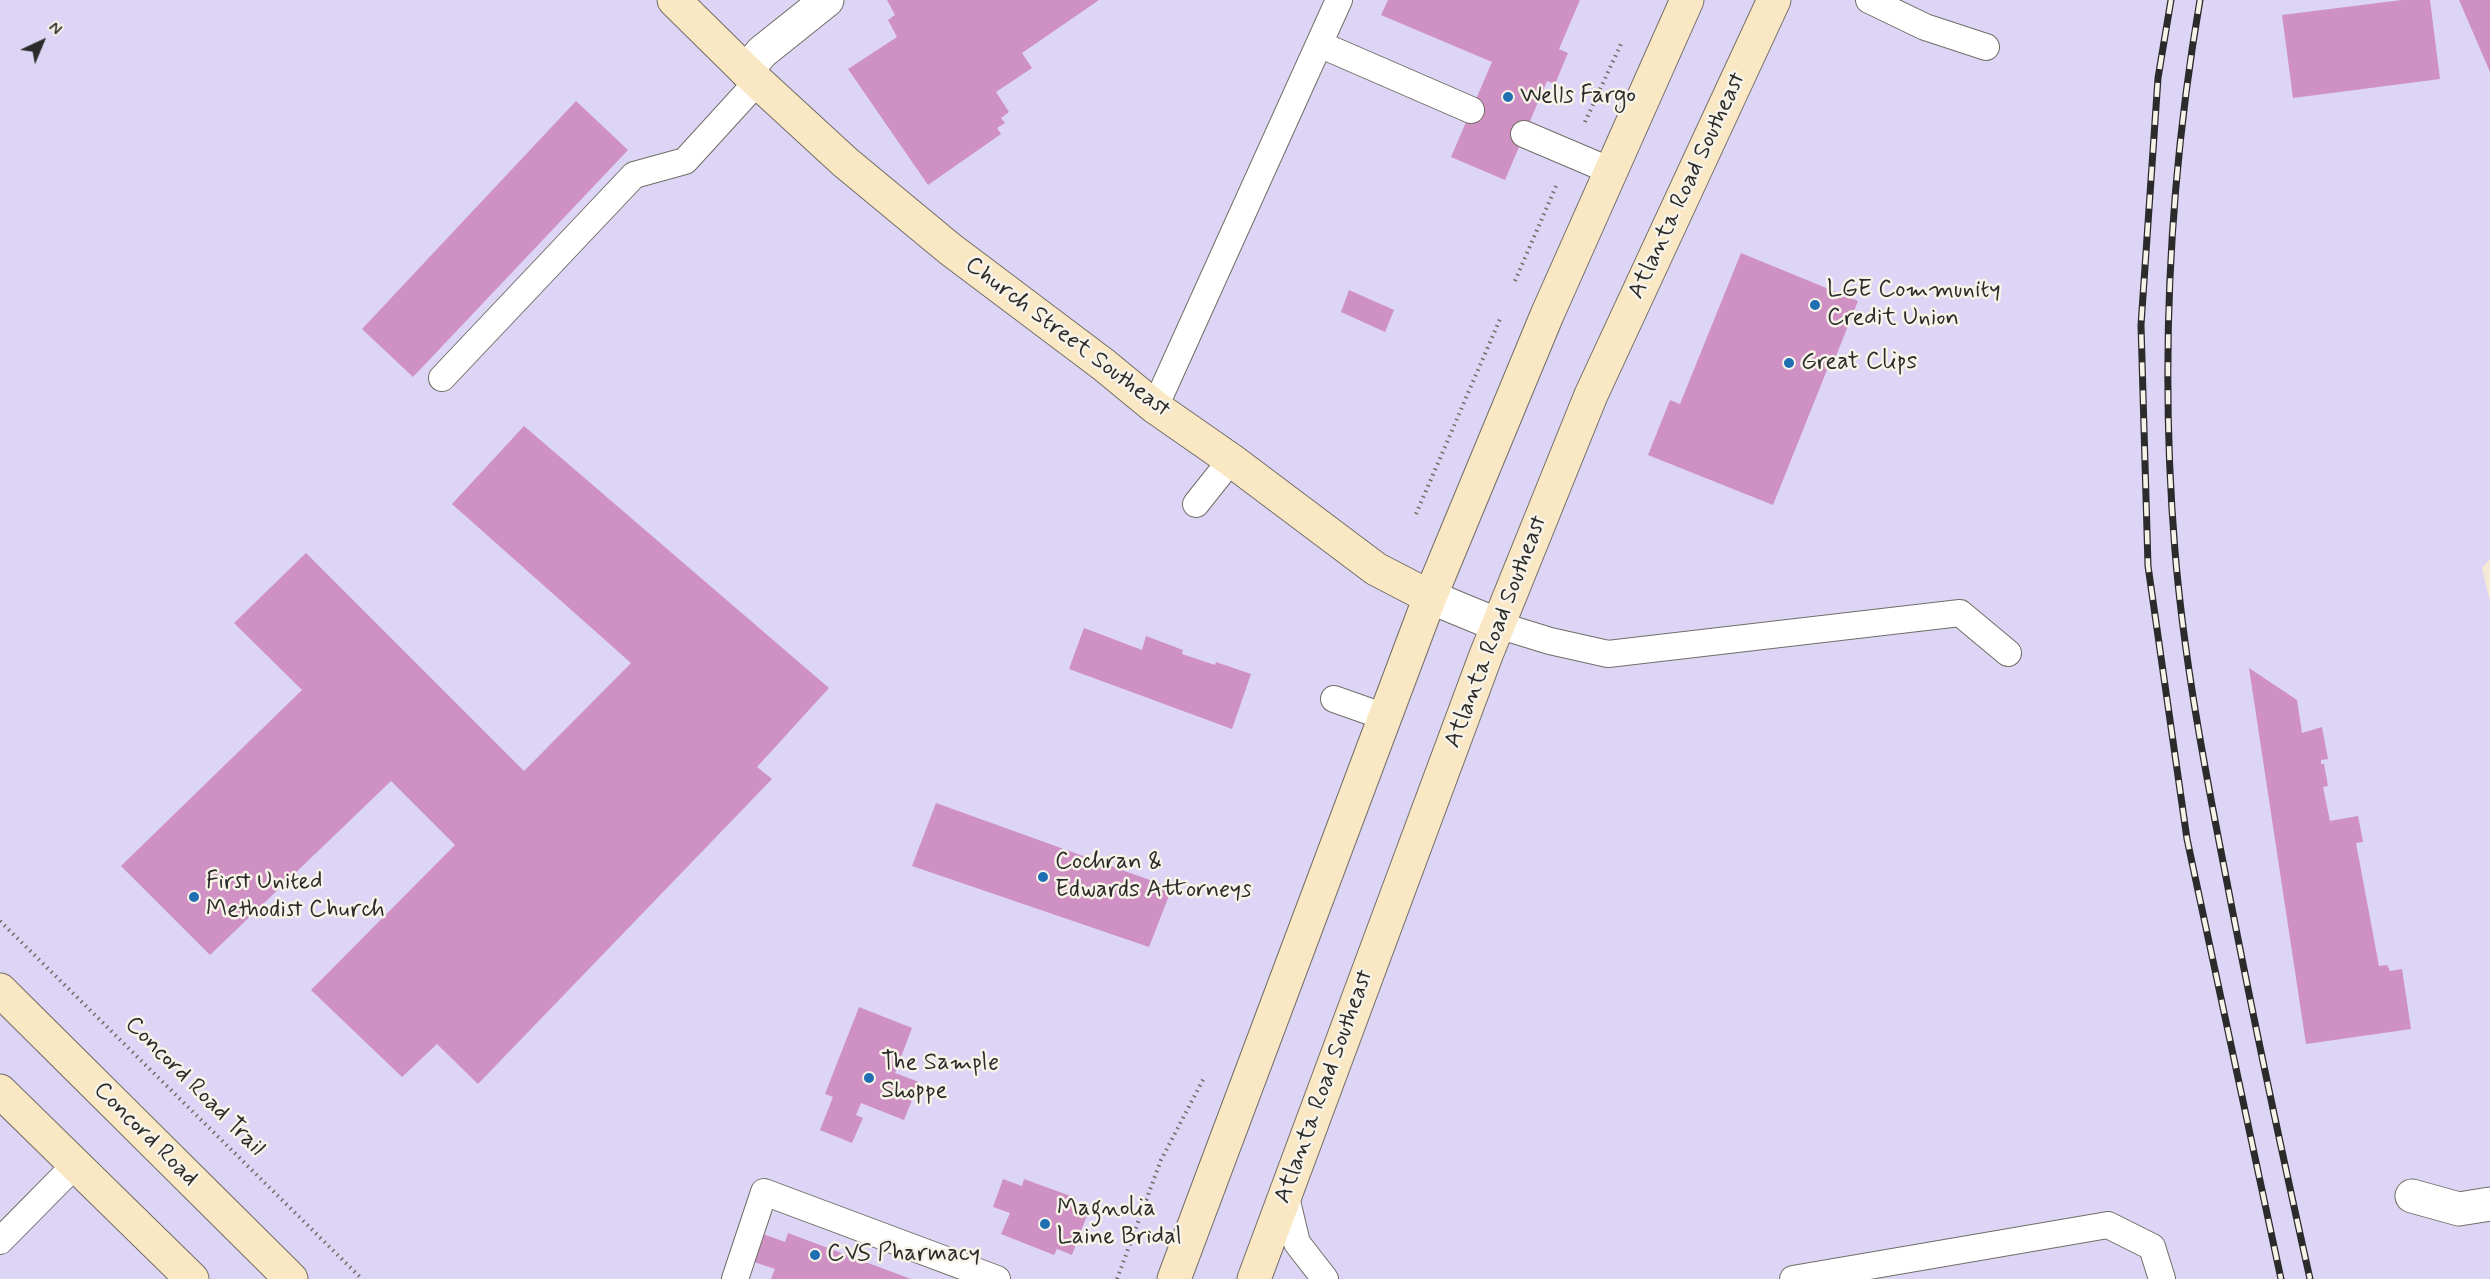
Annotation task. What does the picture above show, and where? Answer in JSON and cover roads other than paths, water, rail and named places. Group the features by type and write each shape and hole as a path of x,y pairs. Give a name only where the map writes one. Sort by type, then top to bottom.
{"main road":[{"name":"Church Street Southeast","path":"674,0 845,162 950,249 1104,365 1155,407 1231,460 1376,569 1430,597"},
{"path":"1173,1279 1430,597 1547,315 1687,0"},
{"name":"Atlanta Road Southeast","path":"1254,1279 1498,624 1591,395 1774,0"},
{"name":"Concord Road","path":"0,990 291,1279"},
{"path":"0,1091 192,1279"}],"street":[{"path":"752,76 762,52 815,3"},
{"name":"Church Street Southeast","path":"1430,597 1498,624"},
{"path":"2412,1196 2459,1209 2490,1204"}],"lane":[{"path":"1155,407 1339,0"},
{"path":"1869,0 1925,27 1986,47"},
{"path":"1319,44 1471,110"},
{"path":"442,378 634,175 685,160 752,76"},
{"path":"1524,134 1611,171"},
{"path":"1196,504 1231,460"},
{"path":"1498,624 1550,641 1608,654 1960,613 2008,653"},
{"path":"1334,699 1384,717"},
{"path":"0,1241 75,1165"},
{"path":"735,1279 764,1192 997,1279"},
{"path":"1285,1193 1298,1243 1325,1279"},
{"path":"1793,1279 2108,1225 2152,1247 2162,1279"}],"railway":[{"path":"2171,0 2158,78 2141,325 2148,566 2187,839 2281,1279"},
{"path":"2200,0 2181,137 2170,274 2168,413 2175,551 2189,672 2210,792 2255,1025 2310,1279"}],"place":[{"name":"Wells Fargo","path":"1508,97"},
{"name":"LGE Community Credit Union","path":"1815,305"},
{"name":"Great Clips","path":"1789,363"},
{"name":"Cochran & Edwards Attorneys","path":"1043,877"},
{"name":"First United Methodist Church","path":"194,897"},
{"name":"The Sample Shoppe","path":"869,1078"},
{"name":"Magnolia Laine Bridal","path":"1045,1224"},
{"name":"CVS Pharmacy","path":"815,1255"}]}
